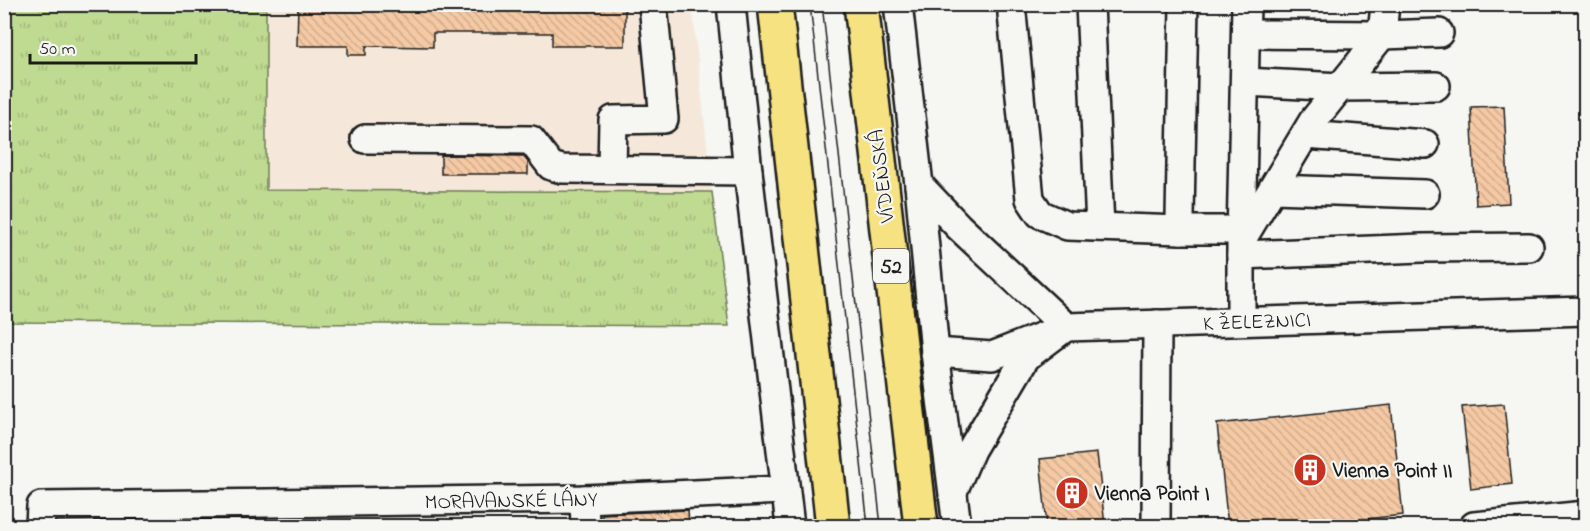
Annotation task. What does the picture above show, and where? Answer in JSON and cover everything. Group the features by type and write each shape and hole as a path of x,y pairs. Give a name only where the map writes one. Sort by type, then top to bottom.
{"highway":[{"path":"775,4 833,526"},
{"name":"VÍDEŇSKÁ","path":"861,4 921,526"}],"street":[{"path":"612,170 613,120 664,119 653,4"},
{"path":"731,4 789,526"},
{"name":"VÍDEŇSKÁ","path":"898,4 935,352 957,526"},
{"path":"1090,4 1100,227"},
{"path":"1181,230 1184,4"},
{"path":"1241,321 1246,4"},
{"path":"1241,242 1313,121 1382,35 1384,4"},
{"path":"1012,14 1030,199 1040,214 1067,226 1181,230 1241,242 1422,248 1529,247"},
{"path":"1245,34 1439,33"},
{"path":"1245,82 1341,87 1436,86"},
{"path":"1305,135 1425,144"},
{"path":"365,139 531,140 551,166 562,169 748,171"},
{"path":"918,185 959,227 1066,327 1026,357 971,450 953,491"},
{"path":"1273,189 1425,194"},
{"name":"K ŽELEZNICI","path":"935,352 992,356 1066,327 1586,312"},
{"path":"1155,526 1156,324"},
{"name":"MORAVANSKÉ LÁNY","path":"40,526 41,507 584,499 785,490"},
{"path":"584,499 585,526"},
{"path":"1474,526 1586,515"}],"shaded area":[{"path":"266,5 692,5 712,192 266,190"}],"green space":[{"path":"266,4 266,190 712,192 729,326 5,322 5,5"}],"building":[{"path":"298,4 625,4 625,46 552,46 552,33 433,33 433,47 366,46 366,55 348,55 348,46 297,46"},
{"path":"1504,106 1509,203 1476,205 1471,107"},
{"path":"441,155 523,156 528,162 528,174 441,174"},
{"path":"1504,404 1512,484 1471,489 1462,407"},
{"name":"Vienna Point II","path":"1391,405 1403,515 1300,526 1228,526 1217,424"},
{"name":"Vienna Point I","path":"1097,453 1105,526 1047,526 1040,459"},
{"path":"688,510 689,526 602,526 602,514"}],"tram line":[{"path":"810,4 868,526"},
{"path":"822,4 881,526"}],"place":[{"name":"Vienna Point II","path":"1310,470"},
{"name":"Vienna Point I","path":"1072,493"}]}
